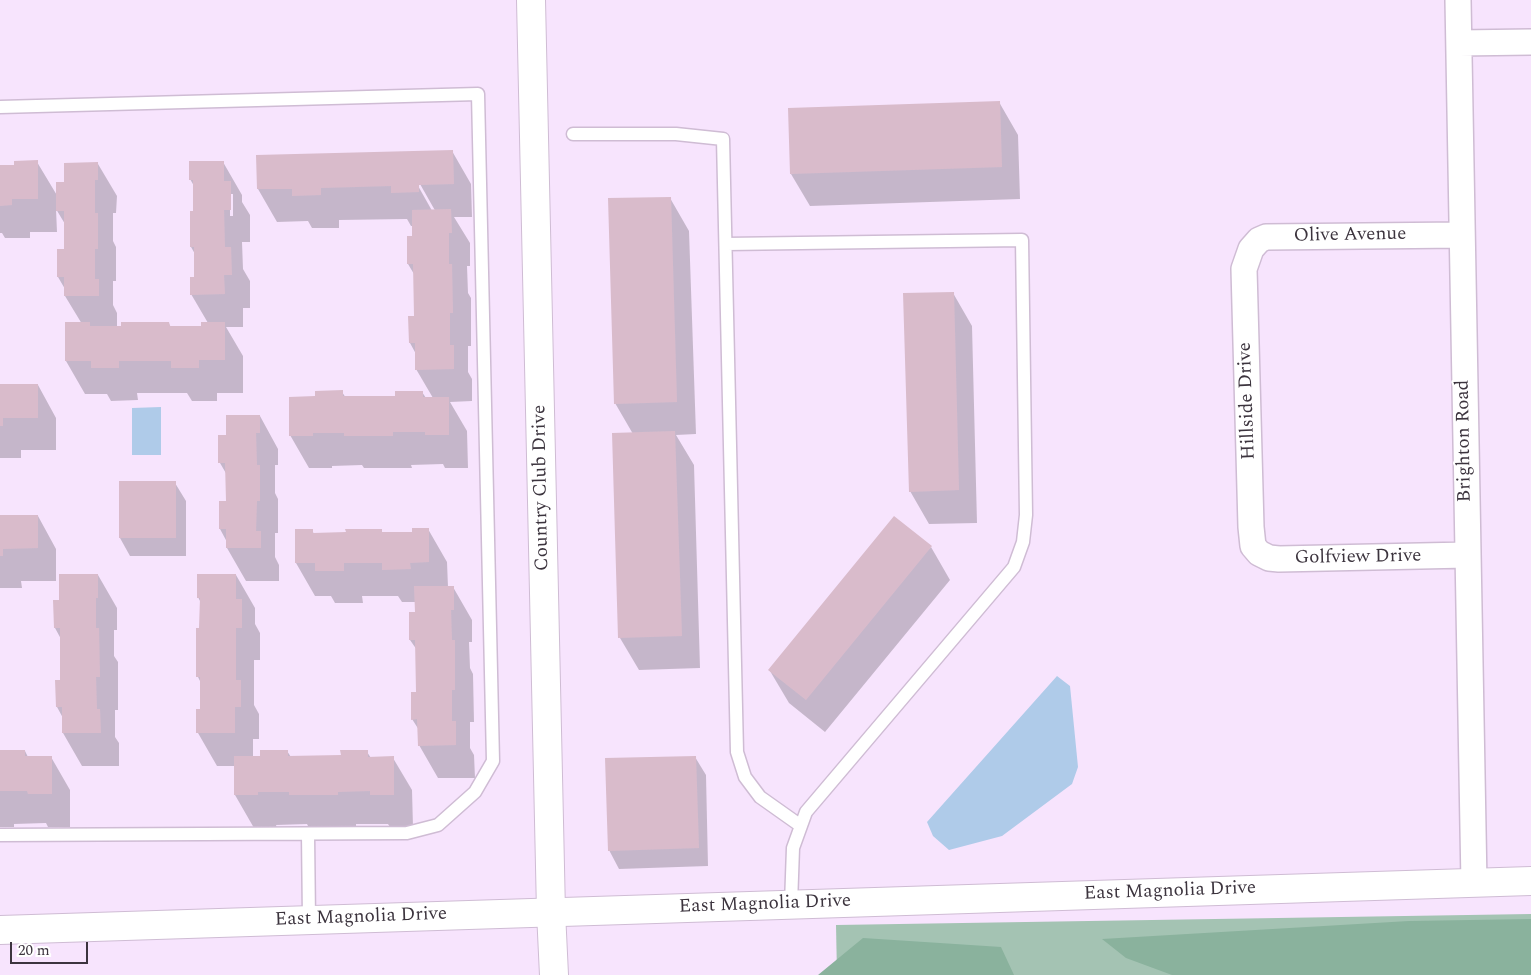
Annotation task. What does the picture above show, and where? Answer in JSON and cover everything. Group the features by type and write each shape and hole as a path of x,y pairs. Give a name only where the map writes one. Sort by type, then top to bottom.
{"main road":[{"name":"Country Club Drive","path":"531,0 551,912 554,975"},
{"name":"East Magnolia Drive","path":"0,930 1531,881"}],"street":[{"name":"Brighton Road","path":"1458,0 1474,883"},
{"path":"1459,42 1531,42"},
{"name":"Olive Avenue","path":"1247,256 1259,240 1266,237 1461,235"},
{"name":"Hillside Drive","path":"1247,256 1244,269 1253,546"},
{"name":"Golfview Drive","path":"1253,546 1259,553 1269,558 1279,559 1467,555"}],"lane":[{"path":"0,107 478,94 493,761 475,792 438,825 407,833 0,835"},
{"path":"573,134 676,134 723,139 737,752 745,777 760,798 801,826"},
{"path":"726,244 1022,240 1026,515 1023,542 1014,567 806,812 793,848 791,904"},
{"path":"308,834 309,920"}],"green space":[{"path":"1531,914 1531,975 837,975 836,925"},
{"path":"1531,919 1531,975 1172,975 1126,958 1102,939 1409,921"},
{"path":"863,938 1001,947 1014,975 818,975"}],"water":[{"path":"161,407 161,455 132,455 132,408"},
{"path":"1057,676 1070,686 1078,767 1072,784 1002,836 949,850 933,836 927,822"}],"building":[{"path":"1000,101 1002,167 790,174 788,108"},
{"path":"453,150 454,184 419,185 419,192 391,193 391,186 321,188 321,195 292,196 292,189 257,189 256,155"},
{"path":"38,160 38,199 12,199 12,205 0,206 0,165 14,165 14,161"},
{"path":"189,161 224,161 224,181 231,181 231,210 224,210 225,247 231,247 232,275 224,275 225,294 190,295 190,277 194,277 194,247 190,247 190,211 193,211 193,180 189,180"},
{"path":"98,162 98,180 95,180 95,213 98,213 98,249 95,249 95,279 99,279 99,296 64,296 64,277 57,277 57,249 64,249 64,211 56,211 56,182 64,182 64,163"},
{"path":"671,197 677,402 614,404 608,198"},
{"path":"451,209 452,233 449,233 449,264 452,264 453,313 450,313 450,345 454,345 454,369 415,370 415,343 409,343 408,316 414,316 413,264 407,264 407,236 412,236 412,210"},
{"path":"954,292 959,490 909,492 903,293"},
{"path":"65,322 90,322 90,326 121,326 121,322 169,322 170,326 201,326 201,322 225,322 225,360 199,360 199,368 171,368 171,361 119,361 119,368 91,368 91,361 65,361"},
{"path":"0,384 38,384 38,418 3,418 3,426 0,426"},
{"path":"343,390 343,396 395,396 395,391 423,391 423,397 449,397 449,435 425,435 425,432 393,432 393,436 344,436 344,433 313,433 313,436 289,436 289,397 315,396 315,391"},
{"path":"226,415 260,415 260,433 256,433 257,465 260,465 260,501 257,501 256,531 261,531 261,548 226,548 226,529 219,529 219,501 226,501 225,463 218,463 218,435 226,435"},
{"path":"675,431 682,636 618,638 612,433"},
{"path":"119,481 176,481 176,538 119,538"},
{"path":"0,515 38,515 38,548 3,549 3,556 0,556"},
{"path":"894,516 932,546 806,700 768,670"},
{"path":"412,528 429,528 429,562 410,563 411,569 382,570 382,563 344,563 344,571 315,571 315,563 295,563 295,529 313,529 313,533 346,532 345,529 382,529 382,532 412,532"},
{"path":"59,574 98,574 96,628 99,628 100,677 96,677 97,709 100,709 101,733 62,733 62,707 56,707 55,680 60,680 60,628 54,628 53,600 59,600"},
{"path":"197,574 236,574 236,599 242,599 242,628 236,628 236,680 241,680 241,707 235,707 235,733 196,733 196,709 200,709 200,677 196,677 196,628 199,628 200,598 197,598"},
{"path":"414,586 454,586 454,610 451,610 452,640 455,640 455,690 452,690 452,721 456,721 456,745 418,746 417,719 411,720 411,692 416,692 415,640 409,640 409,612 415,612"},
{"path":"0,750 25,750 25,756 52,756 52,794 28,794 27,791 0,791"},
{"path":"260,750 288,750 288,756 341,755 340,750 368,750 368,757 394,756 394,795 370,795 370,791 338,792 338,795 289,795 289,792 258,792 258,795 234,795 234,756 260,756"},
{"path":"696,756 699,848 608,851 605,758"}]}
